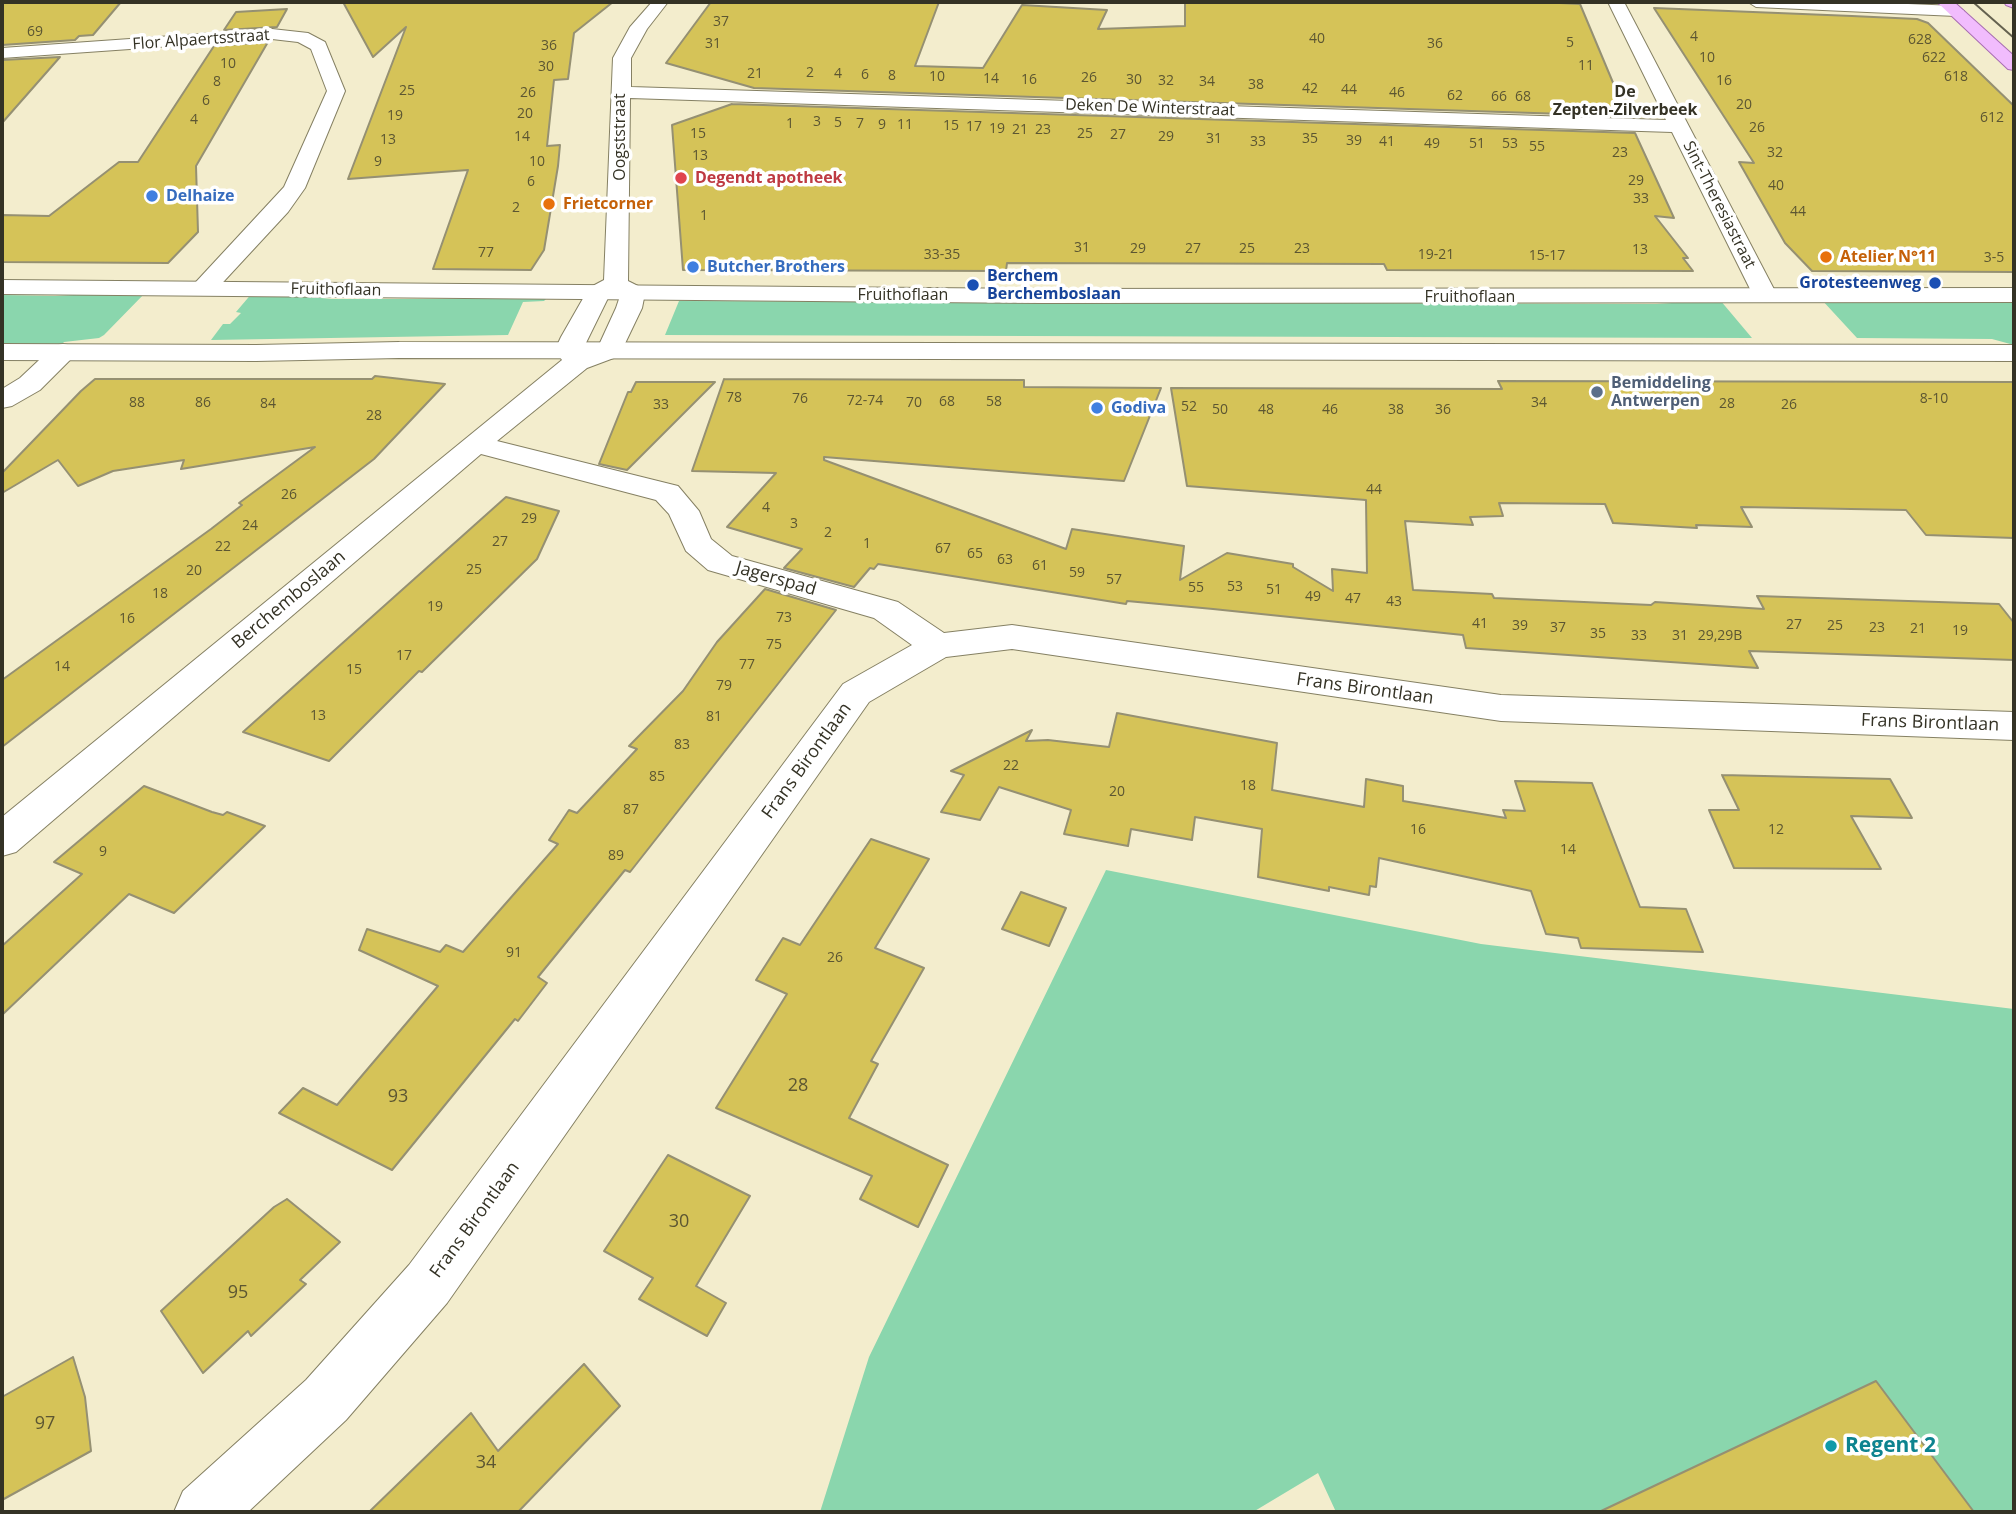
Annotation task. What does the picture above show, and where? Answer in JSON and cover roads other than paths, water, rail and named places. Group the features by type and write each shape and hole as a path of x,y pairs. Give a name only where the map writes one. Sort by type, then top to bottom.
{"main road":[{"path":"1950,6 2014,65"}],"street":[{"name":"Oogststraat","path":"572,356 616,290 621,180 622,58 639,27 660,2"},
{"name":"Sint-Theresiastraat","path":"1616,2 1765,295"},
{"path":"1756,2 1950,6"},
{"name":"Flor Alpaertsstraat","path":"2,53 272,34 302,37 319,46 336,91 294,188 204,288"},
{"name":"Deken De Winterstraat","path":"620,92 1680,126"},
{"name":"Fruithoflaan","path":"2,287 1446,297 2014,295"},
{"name":"Oogststraat","path":"610,350 629,309 616,290"},
{"path":"610,350 2014,353"},
{"name":"Berchemboslaan","path":"2,839 475,444 572,356 610,350"},
{"path":"2,352 572,356"},
{"path":"2,400 30,384 63,352"},
{"name":"Jagerspad","path":"475,444 667,493 683,511 697,544 720,563 886,610 938,646"},
{"name":"Frans Birontlaan","path":"204,1512 326,1400 428,1284 856,693 938,646 1012,637 1501,708 2014,726"}],"tram line":[{"path":"1973,2 2014,38"}],"place":[{"name":"Degendt apotheek","path":"681,178"},
{"name":"Delhaize","path":"152,196"},
{"name":"Frietcorner","path":"549,204"},
{"name":"Atelier N°11","path":"1826,257"},
{"name":"Butcher Brothers","path":"693,267"},
{"name":"Grotesteenweg","path":"1935,283"},
{"name":"Berchem Berchemboslaan","path":"973,285"},
{"name":"Bemiddeling Antwerpen","path":"1597,392"},
{"name":"Godiva","path":"1097,408"},
{"name":"Regent 2","path":"1831,1446"}],"district":[{"name":"De Zepten-Zilverbeek","path":"1625,101"}]}
